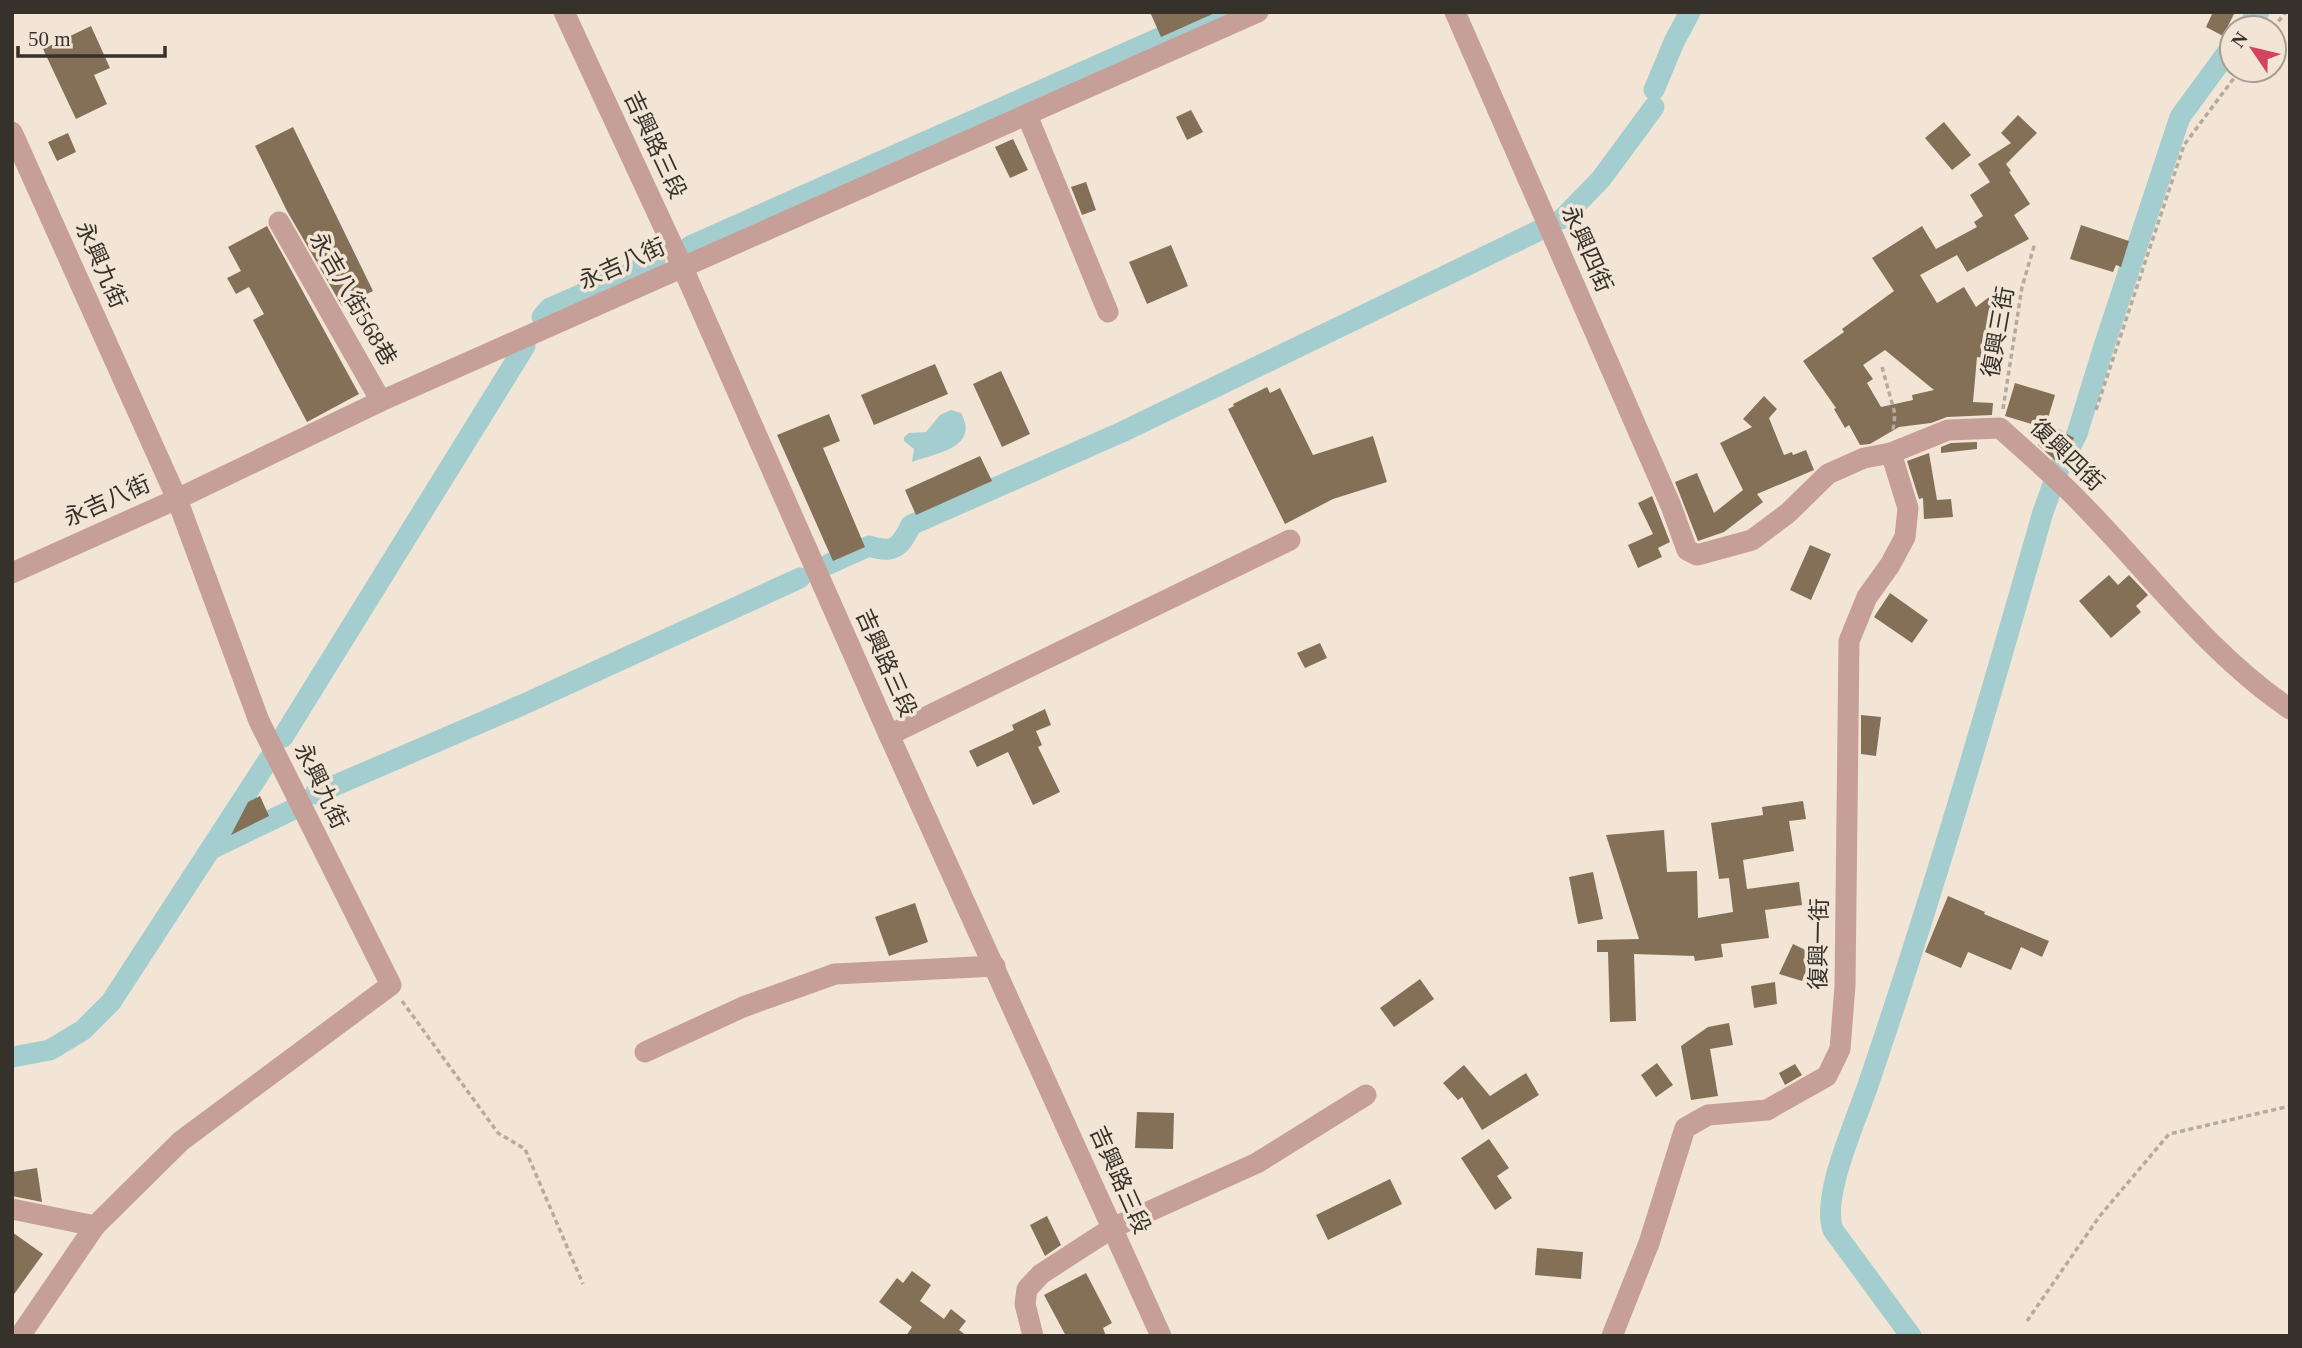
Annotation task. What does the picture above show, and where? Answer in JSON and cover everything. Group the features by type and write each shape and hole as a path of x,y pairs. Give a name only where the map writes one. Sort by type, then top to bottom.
{"street":[{"name":"吉興路三段","path":"564,12 682,266 889,735 1161,1336"},
{"name":"永吉八街","path":"12,573 177,499 381,401 1258,12"},
{"name":"永興四街","path":"1455,12 1671,506"},
{"path":"1027,115 1108,312"},
{"name":"永興九街","path":"12,132 177,499 259,721 391,985"},
{"name":"永吉八街568巷","path":"279,222 381,401"},
{"name":"復興四街","path":"1671,506 1687,550 1696,555 1752,540 1788,513 1828,474 1864,457 1891,453 1948,430 2000,428 2067,489 2168,598 2259,688 2290,709"},
{"name":"復興一街","path":"1612,1336 1649,1242 1685,1128 1708,1115 1768,1110 1827,1076 1840,1048 1845,986 1849,641 1867,597 1890,565 1905,537 1908,508 1891,453"},
{"path":"889,735 1290,540"},
{"path":"645,1052 743,1007 835,974 995,966"},
{"path":"20,1336 95,1226 181,1141 391,985"},
{"path":"1033,1336 1025,1304 1027,1289 1041,1274 1112,1228 1256,1163 1367,1095"},
{"path":"12,1209 95,1226"}],"path":[{"path":"2096,410 2184,145 2230,84"},
{"name":"復興三街","path":"2000,428 2022,287 2035,243"},
{"path":"1882,367 1895,414 1891,453"},
{"path":"391,985 498,1133 524,1149 583,1284"},
{"path":"2027,1321 2099,1217 2169,1134 2290,1106"}],"water":[{"path":"951,410 961,413 965,425 965,434 960,442 943,452 912,462 914,449 904,441 904,437 909,433 926,432 940,415"}],"building":[{"path":"1150,12 1217,12 1161,37"},
{"path":"2213,12 2235,12 2218,14 2218,33 2206,27"},
{"path":"91,26 110,68 94,75 107,104 76,119 43,49"},
{"path":"1191,110 1203,132 1187,140 1176,117"},
{"path":"2018,115 2037,133 2006,164 2030,204 2014,215 2029,239 1967,272 1957,255 1920,275 1937,303 1964,287 1976,307 1993,294 2009,313 1985,332 1999,347 1998,360 1977,357 1973,402 1993,403 1992,415 1947,417 1931,423 1899,427 1870,444 1860,445 1849,425 1845,428 1834,409 1836,408 1803,361 1894,291 1872,258 1922,226 1936,249 1977,227 1974,222 1983,216 1970,195 1990,182 1978,164 2011,143 2001,133","holes":["1885,350 1934,390 1912,395 1913,400 1881,407 1867,383 1873,379 1863,365"]},
{"path":"1944,122 1971,155 1952,170 1925,138"},
{"path":"293,127 373,291 342,306 287,211 255,146"},
{"path":"68,133 76,152 57,161 48,142"},
{"path":"1013,139 1028,170 1010,178 995,147"},
{"path":"1086,182 1096,210 1082,215 1071,187"},
{"path":"2081,225 2129,241 2121,267 2116,265 2113,272 2070,259"},
{"path":"267,226 359,394 307,422 253,320 264,314 249,287 236,294 227,278 241,271 228,247"},
{"path":"1171,245 1188,286 1147,304 1129,262"},
{"path":"935,364 948,394 874,425 861,395"},
{"path":"1001,371 1030,434 1002,447 973,384"},
{"path":"2015,383 2055,395 2045,428 2005,416"},
{"path":"1267,387 1270,393 1280,388 1313,455 1373,436 1387,482 1333,499 1285,524 1228,409"},
{"path":"1764,396 1777,409 1769,418 1784,455 1806,450 1814,470 1757,494 1763,502 1724,532 1698,541 1675,482 1697,473 1714,513 1743,490 1720,443 1752,427 1743,419"},
{"path":"829,414 840,441 823,448 865,547 833,561 777,435"},
{"path":"2050,424 2074,438 2059,464 2038,445"},
{"path":"1977,442 1977,449 1941,453 1941,447 1951,443"},
{"path":"1929,453 1937,500 1951,499 1953,517 1924,519 1923,498 1919,499 1907,461"},
{"path":"980,456 992,481 916,515 905,490"},
{"path":"1652,496 1670,542 1658,548 1662,557 1638,568 1628,545 1653,534 1638,503"},
{"path":"1810,545 1831,554 1811,600 1790,590"},
{"path":"2109,575 2118,585 2129,575 2148,595 2136,606 2141,612 2111,638 2079,601"},
{"path":"1890,593 1928,620 1912,643 1874,617"},
{"path":"1320,643 1327,658 1305,668 1297,653"},
{"path":"1045,709 1051,725 1036,731 1042,745 1038,747 1060,792 1033,805 1008,752 977,767 969,751 1014,730 1012,725"},
{"path":"1861,715 1881,717 1876,756 1861,754"},
{"path":"260,796 269,816 231,835 248,802"},
{"path":"1803,801 1806,819 1789,821 1794,851 1743,860 1747,889 1799,882 1802,905 1765,910 1769,938 1721,944 1723,957 1695,961 1694,956 1634,954 1636,1021 1610,1022 1608,952 1597,952 1597,940 1639,939 1606,835 1664,830 1667,872 1697,871 1698,918 1733,912 1729,878 1719,879 1711,823 1763,815 1762,807"},
{"path":"1593,872 1603,919 1578,924 1569,877"},
{"path":"1948,896 2049,941 2042,957 2021,947 2011,970 1968,952 1961,968 1925,952"},
{"path":"915,903 928,942 889,956 875,917"},
{"path":"1793,944 1814,954 1802,981 1779,974"},
{"path":"1420,979 1434,999 1394,1027 1380,1008"},
{"path":"1775,982 1777,1004 1754,1008 1751,986"},
{"path":"1729,1023 1733,1045 1710,1049 1718,1096 1691,1100 1681,1046 1708,1027"},
{"path":"1657,1063 1673,1085 1656,1097 1641,1075"},
{"path":"1795,1064 1802,1075 1785,1085 1779,1073"},
{"path":"1464,1065 1490,1096 1526,1073 1539,1095 1482,1130 1462,1097 1458,1100 1443,1083"},
{"path":"1137,1112 1174,1113 1173,1149 1135,1148"},
{"path":"1489,1139 1509,1168 1497,1176 1512,1198 1495,1210 1461,1158"},
{"path":"37,1168 42,1202 12,1196 12,1172"},
{"path":"1390,1179 1402,1204 1328,1240 1316,1215"},
{"path":"1047,1216 1061,1245 1045,1256 1030,1225"},
{"path":"12,1232 43,1254 12,1297"},
{"path":"1537,1248 1583,1252 1581,1279 1535,1275"},
{"path":"912,1271 931,1285 920,1301 944,1319 951,1309 966,1321 959,1330 967,1336 906,1336 912,1327 879,1302 897,1278 903,1283"},
{"path":"1086,1273 1112,1323 1103,1328 1106,1336 1066,1336 1044,1295"}],"waterway":[{"path":"690,246 1218,12"},
{"path":"1654,90 1690,12"},
{"path":"2057,473 2077,434 2180,117 2218,65"},
{"path":"1562,219 1601,179 1654,107"},
{"path":"829,564 869,546 884,549 895,547 911,525 1122,432 1542,229"},
{"path":"542,317 550,308 655,262"},
{"path":"283,737 525,346"},
{"path":"1911,1336 1833,1230 1831,1216 1835,1180 1937,873 2055,479"},
{"path":"315,794 522,705 800,578"},
{"path":"12,1057 50,1050 83,1030 111,1002 269,759"},
{"path":"213,848 294,809"}]}
